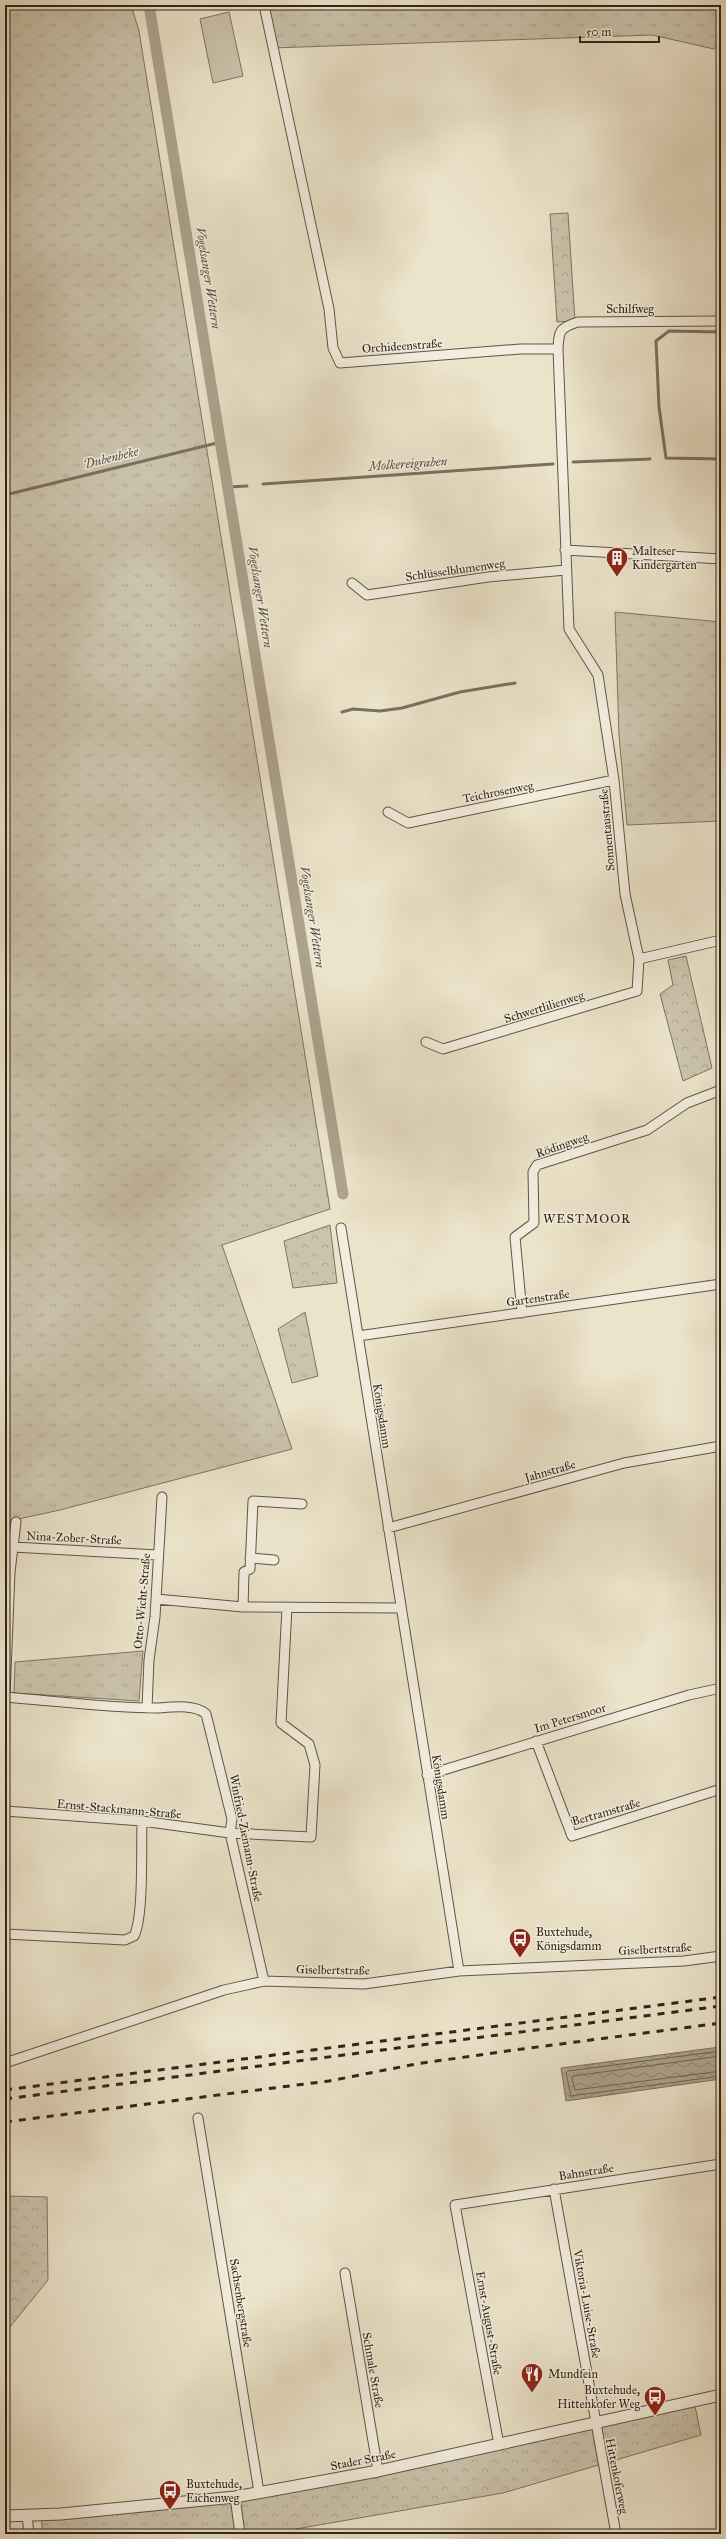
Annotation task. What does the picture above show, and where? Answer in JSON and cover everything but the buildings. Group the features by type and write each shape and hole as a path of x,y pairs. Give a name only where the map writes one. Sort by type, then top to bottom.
{"street":[{"name":"Orchideenstraße","path":"264,5 329,309 333,348 340,363 521,349 558,349"},
{"name":"Schilfweg","path":"558,349 559,334 564,326 578,322 721,321"},
{"path":"558,349 566,570"},
{"path":"565,550 721,559"},
{"name":"Schlüsselblumenweg","path":"352,583 367,595 488,577 566,570"},
{"name":"Sonnentaustraße","path":"566,570 569,629 598,675 614,780 625,894 639,959"},
{"name":"Teichrosenweg","path":"388,812 408,823 614,780"},
{"path":"639,959 721,940"},
{"name":"Schwertlilienweg","path":"426,1042 443,1049 637,991 639,959"},
{"name":"Rödingweg","path":"522,1313 515,1237 534,1223 533,1172 537,1165 647,1130 687,1103 721,1090"},
{"name":"Königsdamm","path":"341,1228 400,1608 459,1971"},
{"name":"Gartenstraße","path":"358,1336 721,1284"},
{"name":"Jahnstraße","path":"388,1528 624,1463 721,1446"},
{"name":"Otto-Wicht-Straße","path":"147,1708 149,1660 156,1599 162,1497"},
{"path":"243,1607 244,1572 250,1569 253,1501 302,1504"},
{"path":"5,1700 10,1572 16,1522"},
{"name":"Nina-Zober-Straße","path":"13,1547 158,1555"},
{"path":"250,1558 274,1560"},
{"path":"156,1599 243,1607 400,1608"},
{"name":"Ernst-Stackmann-Straße","path":"5,1811 142,1821 230,1833 311,1837 315,1765 309,1744 281,1723 287,1607"},
{"name":"Im Petersmoor","path":"427,1775 689,1695 721,1688"},
{"name":"Winfried-Ziemann-Straße","path":"5,1697 147,1708 196,1708 206,1714 232,1819 230,1833 264,1981"},
{"name":"Bertramstraße","path":"536,1741 572,1836 721,1789"},
{"path":"5,1934 126,1940 134,1936 137,1930 141,1879 142,1821"},
{"name":"Giselbertstraße","path":"5,2063 224,1990 264,1981 364,1984 459,1971 684,1960 721,1956"},
{"name":"Sachsenbergstraße","path":"198,2118 259,2492"},
{"name":"Bahnstraße","path":"455,2205 721,2164"},
{"name":"Viktoria-Luise-Straße","path":"554,2189 596,2423"},
{"name":"Ernst-August-Straße","path":"455,2205 499,2445"},
{"name":"Schmale Straße","path":"345,2273 378,2471"},
{"name":"Stader Straße","path":"5,2516 235,2497 378,2471 721,2395"},
{"name":"Hittenkoferweg","path":"596,2423 616,2534"},
{"path":"235,2497 240,2534"},
{"path":"26,2515 29,2534"}],"green space":[{"path":"5,5 131,5 139,31 330,1209 222,1245 292,1449 60,1510 5,1522"},
{"path":"266,5 721,5 721,39 714,49 652,35 272,48"},
{"path":"229,12 243,76 213,83 200,19"},
{"path":"568,213 575,321 557,322 550,214"},
{"path":"615,612 721,622 721,821 627,825 619,735"},
{"path":"686,956 712,1068 683,1081 660,994 673,985 668,960"},
{"path":"330,1225 337,1283 293,1288 284,1241"},
{"path":"305,1312 318,1376 292,1383 278,1329"},
{"path":"143,1651 139,1701 14,1693 15,1662"},
{"path":"5,2196 47,2197 48,2280 5,2333"},
{"path":"695,2406 701,2435 503,2493 267,2534 43,2534 41,2518 243,2500"}],"water":[{"path":"720,2047 721,2079 566,2101 561,2068"}],"waterway":[{"name":"Vogelsanger Wettern","path":"149,5 343,1194"},
{"path":"721,332 669,331 656,341 659,407 666,458 721,459"},
{"name":"Dubenbeke","path":"5,495 221,442"},
{"name":"Molkereigraben","path":"573,462 650,459"},
{"name":"Molkereigraben","path":"263,484 553,464"},
{"name":"Molkereigraben","path":"229,487 247,486"},
{"path":"342,712 353,709 380,711 402,708 460,692 515,683"}],"railway":[{"path":"5,2090 721,1997"},
{"path":"5,2099 721,2006"},
{"path":"5,2122 329,2081 416,2064 721,2023"}],"place":[{"name":"Malteser Kindergarten","path":"617,578"},
{"name":"Buxtehude, Königsdamm","path":"520,1958"},
{"name":"Mundfein","path":"532,2394"},
{"name":"Buxtehude, Hittenkofer Weg","path":"655,2416"},
{"name":"Buxtehude, Eichenweg","path":"170,2510"}],"district":[{"name":"WESTMOOR","path":"587,1219"}]}
